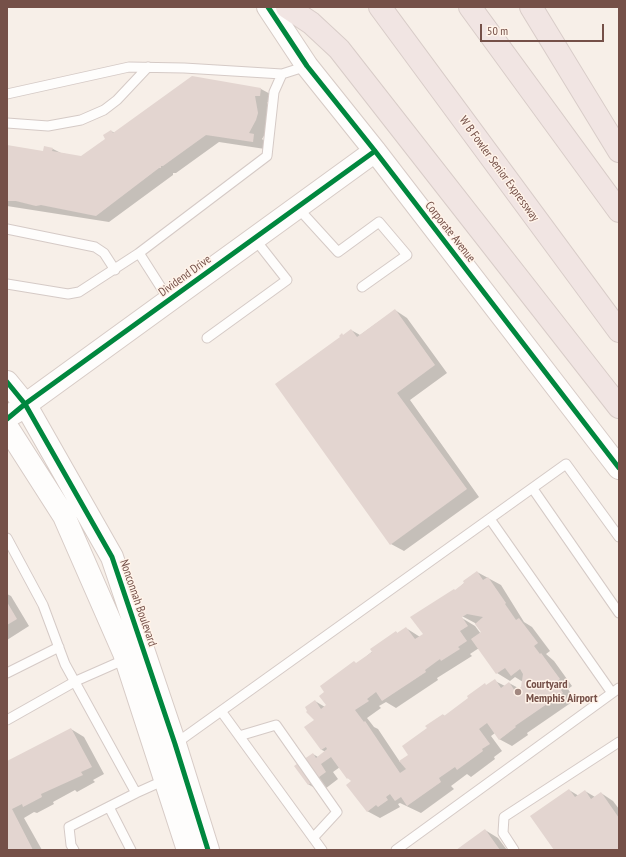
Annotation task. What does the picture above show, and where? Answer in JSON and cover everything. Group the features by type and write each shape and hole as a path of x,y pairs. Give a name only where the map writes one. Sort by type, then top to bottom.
{"highway":[{"path":"287,7 311,24 339,50 619,407"},
{"name":"W B Fowler Senior Expressway","path":"380,7 619,331"},
{"path":"470,7 619,211"},
{"path":"531,7 619,151"}],"street":[{"name":"Corporate Avenue","path":"268,7 307,66 375,151 619,468"},
{"name":"Dividend Drive","path":"7,419 25,404 375,151"},
{"name":"Nonconnah Boulevard","path":"7,382 25,404 112,557 175,744 208,850"},
{"path":"7,427 64,516 126,659 188,850"}],"lane":[{"path":"7,94 129,67 282,74 307,66"},
{"path":"7,123 48,126 81,120 104,110 117,100 148,67"},
{"path":"7,284 68,294 80,292 139,253 267,156 274,92 282,74"},
{"path":"297,207 338,252 378,222 407,255 362,288"},
{"path":"7,229 95,247 104,253 115,270"},
{"path":"207,338 287,280 254,238"},
{"path":"139,253 169,300"},
{"path":"175,744 566,464 619,537"},
{"path":"533,489 619,613"},
{"path":"396,850 615,690 490,519"},
{"path":"7,538 43,605 65,664 76,681 136,793"},
{"path":"7,673 59,647"},
{"path":"7,720 76,681 126,659"},
{"path":"221,711 322,850"},
{"path":"240,736 276,725 338,812 314,838"},
{"path":"514,850 503,833 504,817 619,742"},
{"path":"74,850 71,845 69,827 136,793 166,780"},
{"path":"109,807 131,850"}],"building":[{"path":"192,76 261,88 260,96 255,96 258,113 249,133 254,134 253,142 206,135 161,166 161,168 96,216 41,205 36,206 16,201 7,201 7,145 43,151 44,146 53,148 52,151 81,156 105,139 103,135 111,130 113,133"},
{"path":"395,309 435,365 397,393 467,489 390,545 275,384 340,337 339,336 342,333 343,335 351,329 357,337"},
{"name":"Courtyard Memphis Airport","path":"477,571 483,580 488,577 516,620 519,618 538,643 534,646 560,679 556,682 563,693 515,726 516,727 499,740 487,723 479,729 490,744 457,770 455,767 439,778 441,782 407,806 401,797 395,801 390,794 386,797 388,800 378,807 376,805 367,812 346,785 351,781 348,778 347,779 331,757 321,764 326,772 308,785 294,766 313,753 316,758 327,749 326,747 321,750 304,727 314,720 306,712 305,707 315,700 321,709 326,705 319,696 324,692 320,686 354,661 356,663 372,652 370,649 396,631 397,633 406,627 415,639 423,634 410,617 454,589 455,590 464,583 463,581","holes":["467,614 483,617 475,624 481,632 471,639 496,674 505,668 511,676 520,669 523,674 521,687 515,691 509,682 501,688 495,679 486,685 485,683 444,716 443,714 425,726 427,728 402,746 408,755 399,761 406,769 400,773 365,721 364,722 355,710 369,701 367,699 376,692 382,701 426,672 425,670 440,659 441,661 460,649 458,647 467,641 460,631 468,626 462,617"]},
{"path":"7,602 17,619 7,625"},
{"path":"71,728 92,767 81,772 83,775 41,794 42,797 23,807 22,804 12,809 33,850 7,850 7,761"},
{"path":"569,789 575,797 585,790 591,799 601,792 619,818 619,850 554,850 530,816"},
{"path":"485,829 500,850 456,850"}],"cycle path":[{"path":"268,7 307,66 375,151 619,468"},
{"path":"7,419 25,404 375,151"},
{"path":"7,382 25,404 112,557 175,744 208,850"}],"place":[{"name":"Courtyard Memphis Airport","path":"518,692"}]}
